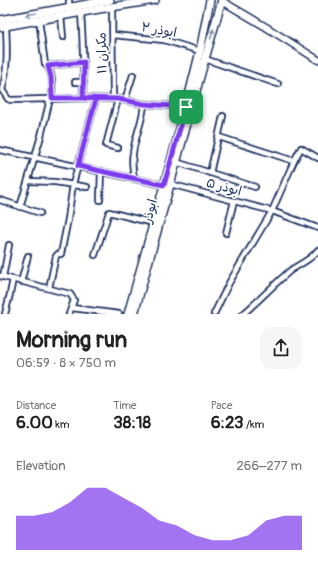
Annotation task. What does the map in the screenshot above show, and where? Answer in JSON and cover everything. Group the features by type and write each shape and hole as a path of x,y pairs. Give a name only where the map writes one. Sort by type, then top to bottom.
{"main road":[{"path":"0,20 69,4 155,0"},
{"name":"ابوذر","path":"128,314 153,223 176,162 197,76 200,51 210,0"},
{"name":"ابوذر","path":"134,314 186,107 204,59 222,1"},
{"path":"3,27 81,12 111,3"}],"street":[{"path":"222,1 318,60"},
{"name":"مکران ۱۱","path":"111,3 116,99 106,145 118,148"},
{"path":"81,12 84,62 83,98"},
{"path":"61,16 63,37"},
{"path":"20,207 51,99 51,77 48,66 45,64 39,20"},
{"path":"3,27 7,52 5,81 1,90 8,99 116,99 144,104 186,107"},
{"name":"ابوذر ۲","path":"113,35 164,40 200,51"},
{"path":"204,59 278,84"},
{"path":"48,66 84,62"},
{"path":"125,100 133,75"},
{"path":"75,82 84,82"},
{"path":"49,288 56,256 61,254 73,184 96,99"},
{"path":"134,178 132,155 143,115 144,104"},
{"path":"210,173 223,116"},
{"path":"219,137 294,161"},
{"path":"214,314 229,283 272,211 301,148 318,158"},
{"name":"ابوذر ۵","path":"0,150 167,184 272,211 318,228"},
{"path":"176,162 255,187"},
{"path":"100,200 101,171"},
{"path":"28,181 55,182 87,187"},
{"path":"0,200 40,213"},
{"path":"226,233 234,201"},
{"path":"95,255 109,212 153,223"},
{"path":"10,246 2,277 70,294 74,300 69,314"},
{"path":"243,314 291,271 318,250"},
{"path":"21,282 28,256"},
{"path":"5,314 13,279"},
{"path":"72,308 119,314"}],"route":[{"path":"186,107 144,104 118,99 83,98 52,98 51,77 48,66 84,62 83,98 96,99 78,166 164,185 186,107"}]}
